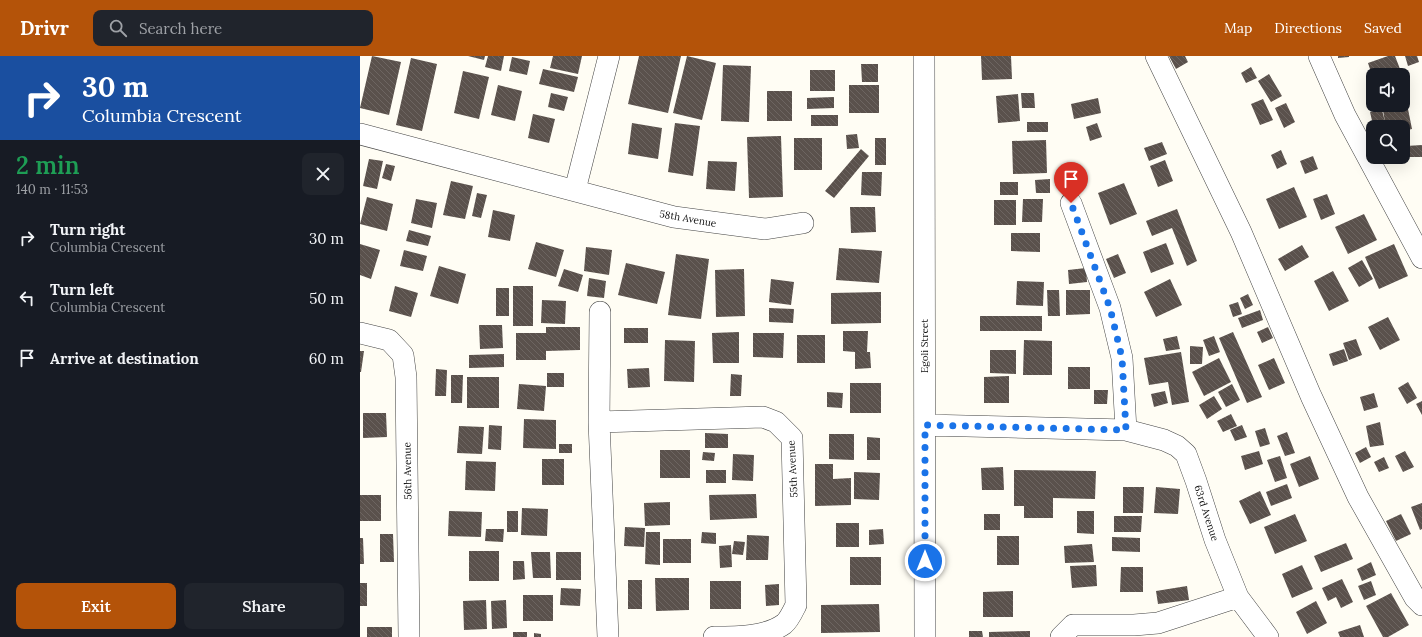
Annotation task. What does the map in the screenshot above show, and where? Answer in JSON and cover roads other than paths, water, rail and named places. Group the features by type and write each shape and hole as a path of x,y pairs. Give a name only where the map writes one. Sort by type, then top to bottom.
{"street":[{"path":"575,190 609,56"},
{"name":"Egoli Street","path":"924,56 925,637"},
{"path":"1156,56 1241,232 1312,396 1358,497 1415,598 1422,605"},
{"path":"1319,56 1345,116 1422,258"},
{"name":"58th Avenue","path":"360,134 674,217 765,229 803,223"},
{"path":"1071,203 1110,308 1122,358 1126,430"},
{"path":"600,312 599,422 608,637"},
{"name":"56th Avenue","path":"360,333 389,340 403,355 406,377 409,637"},
{"name":"55th Avenue","path":"599,422 763,417 776,422 792,438 796,605 785,624 769,634 745,637 714,637"},
{"name":"63rd Avenue","path":"925,425 1126,430 1164,440 1176,446 1186,454 1215,540 1238,597 1268,637"},
{"path":"1061,637 1073,625 1135,631 1238,597"}]}
